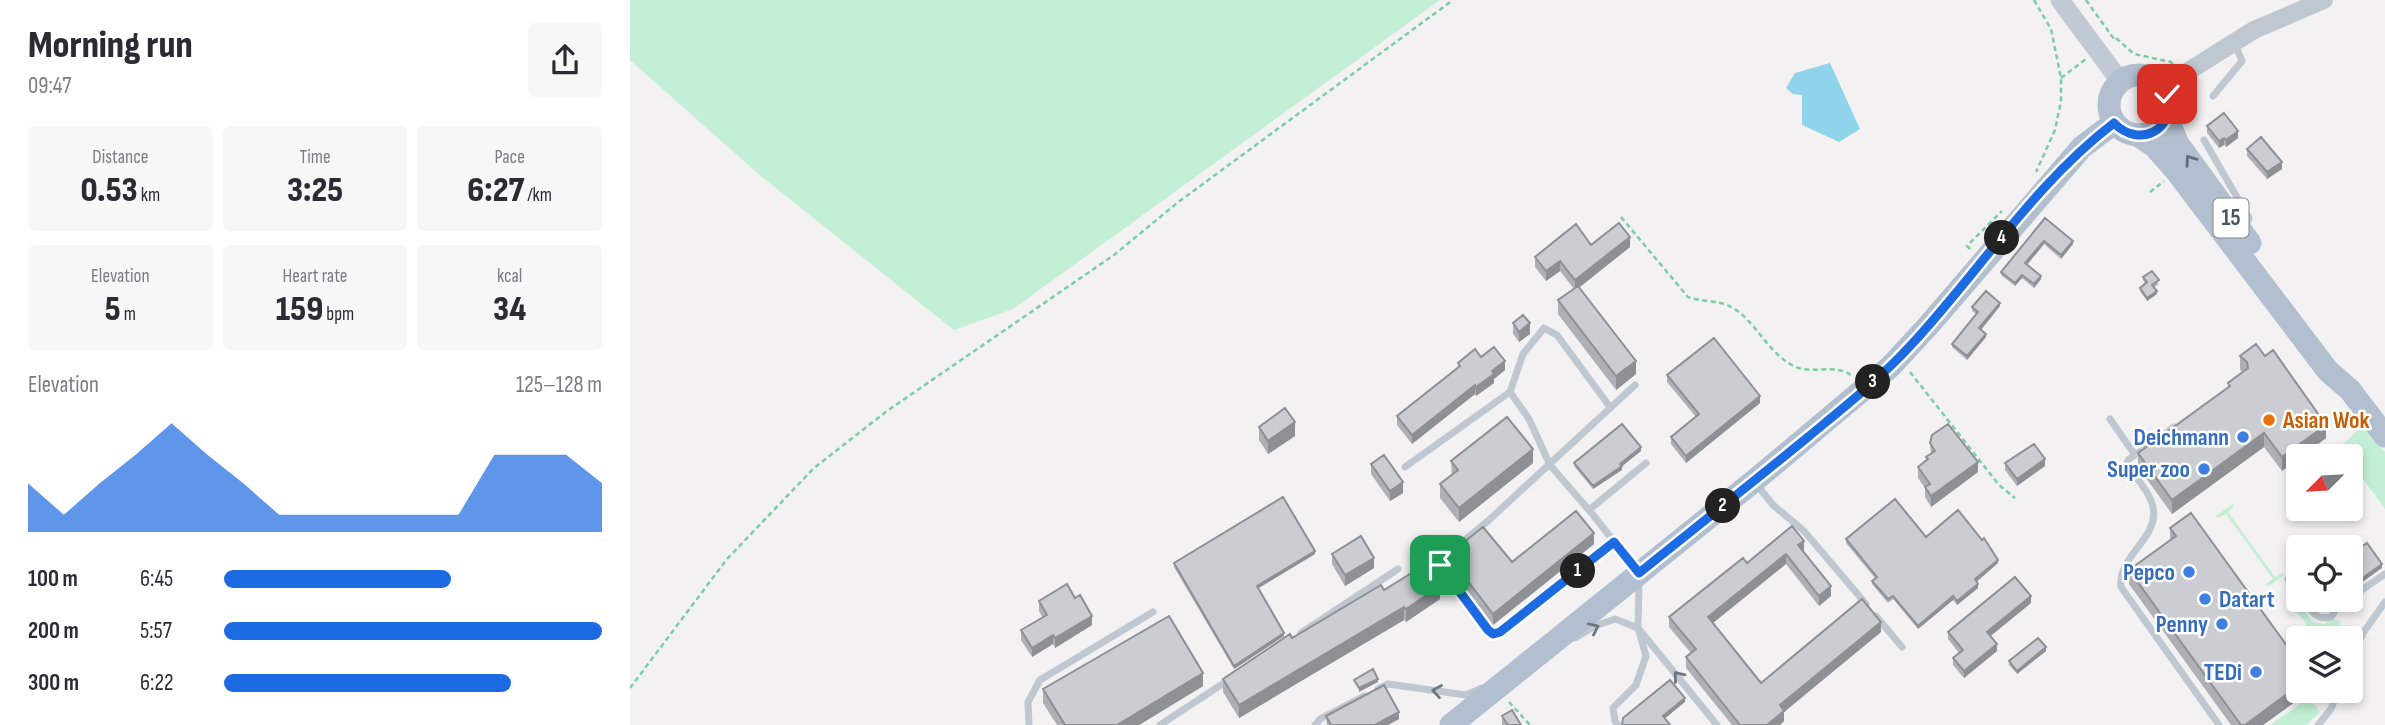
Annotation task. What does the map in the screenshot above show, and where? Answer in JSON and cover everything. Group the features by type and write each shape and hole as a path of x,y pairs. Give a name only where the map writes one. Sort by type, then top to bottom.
{"main road":[{"path":"2060,0 2120,81"},
{"path":"1451,725 1754,481 1867,388 1899,358 2082,147 2114,123 2108,106 2114,88 2120,81 2138,75 2156,80 2163,87"},
{"name":"15","path":"2163,87 2169,102 2167,118 2178,144 2339,362 2350,390"},
{"path":"2139,136 2155,131 2167,118"},
{"name":"15","path":"2114,123 2154,146 2177,172 2328,371 2350,390 2385,436"}],"street":[{"path":"2163,87 2254,30 2325,0"}],"lane":[{"path":"2213,96 2242,61 2234,42"},
{"path":"2204,140 2249,218 2242,233"},
{"path":"1405,467 1430,452 1510,392 1523,354 1544,328 1556,335 1610,407"},
{"path":"1614,542 1500,632 1493,634 1440,563 1635,385"},
{"path":"1510,392 1529,419 1550,465 1639,573 1638,628 1646,656 1636,685 1613,708 1618,725"},
{"path":"2110,419 2135,455"},
{"path":"2178,425 2128,460 2127,464 2151,500 2154,517 2152,526 2121,571 2122,587 2219,725"},
{"path":"1589,510 1646,463"},
{"path":"1754,481 1773,505 1804,531 1902,647"},
{"path":"1296,636 1398,569"},
{"path":"2363,589 2385,574"},
{"path":"2363,633 2385,602"},
{"path":"1029,725 1028,702 1040,680 1153,612"},
{"path":"2313,612 2321,619 2331,617 2334,612"},
{"path":"1551,645 1565,644 1595,626 1615,619 1638,628 1717,725"},
{"path":"1160,725 1240,673"},
{"path":"1315,725 1320,719 1388,684 1466,695 1486,686 1500,686"},
{"path":"2318,725 2333,703"}],"path":[{"path":"630,688 727,559 814,468 887,411 1114,255 1177,203 1454,0"},
{"path":"2033,176 2055,130 2061,101 2061,78 2051,29 2034,0"},
{"path":"1984,261 1968,246 2002,211"},
{"path":"1622,217 1688,297 1730,306 1783,360 1798,368 1846,370 1867,388"},
{"path":"1899,358 1999,485 2015,498"},
{"path":"1500,686 1530,725"}],"green space":[{"path":"630,0 1440,0 1013,309 954,330 762,177 630,60"},
{"path":"2363,425 2385,452 2385,509 2363,479 2363,444 2343,444"},
{"path":"2233,504 2228,512 2275,577 2282,573 2284,575 2268,587 2266,584 2273,579 2226,514 2218,518 2216,516"},
{"path":"2297,612 2305,612 2313,622 2324,624 2334,619 2341,622 2339,626 2307,626"},
{"path":"2302,703 2313,703 2320,712 2306,725 2270,725"}],"water":[{"path":"1830,63 1860,129 1839,142 1802,125 1802,95 1793,94 1786,88 1795,73"}],"building":[{"path":"2224,113 2238,131 2226,140 2224,138 2219,141 2207,126"},
{"path":"2261,137 2282,162 2267,172 2247,149"},
{"path":"2045,218 2073,241 2061,255 2044,241 2025,263 2041,276 2034,284 2022,275 2015,283 2001,272"},
{"path":"1619,223 1630,237 1575,280 1560,261 1546,271 1535,257 1576,224 1591,245"},
{"path":"2152,271 2159,280 2152,285 2157,291 2147,298 2140,288 2147,282 2143,277"},
{"path":"1578,286 1636,361 1616,376 1558,300"},
{"path":"1986,291 2000,303 1979,328 1986,334 1967,356 1952,344 1978,312 1972,307"},
{"path":"1523,315 1530,323 1519,332 1513,323"},
{"path":"1714,338 1760,396 1686,456 1671,437 1699,414 1667,375"},
{"path":"2256,344 2265,356 2273,350 2326,425 2300,444 2286,444 2286,454 2282,457 2264,433 2172,500 2138,453 2230,386 2228,383 2248,368 2247,362 2240,356"},
{"path":"1494,347 1505,361 1492,371 1494,374 1476,387 1475,385 1412,435 1397,416 1460,366 1458,363 1475,349 1481,357"},
{"path":"1285,408 1295,422 1268,441 1259,427"},
{"path":"1507,417 1533,449 1459,508 1440,484 1458,470 1451,461"},
{"path":"1622,424 1641,447 1620,464 1622,466 1593,486 1574,463"},
{"path":"1948,424 1978,462 1931,496 1925,487 1930,484 1918,467 1935,451 1930,443 1932,435"},
{"path":"2034,444 2045,459 2017,479 2005,463"},
{"path":"1384,455 1403,482 1390,491 1371,464"},
{"path":"1283,497 1315,551 1257,586 1284,633 1234,666 1174,563"},
{"path":"1895,499 1926,537 1958,510 1982,540 1984,538 1998,560 1975,579 1978,584 1957,601 1953,596 1918,626 1893,596 1888,599 1872,581 1877,577 1846,539"},
{"path":"1576,511 1594,533 1493,614 1448,555 1483,527 1512,562"},
{"path":"2191,513 2286,644 2286,695 2245,725 2241,725 2129,570 2176,536 2170,528"},
{"path":"1792,526 1804,541 1798,545 1831,586 1819,596 1786,554 1708,617 1761,683 1862,599 1881,622 1780,705 1784,711 1767,725 1740,725 1686,657 1696,649 1669,617 1743,558 1747,563"},
{"path":"1361,536 1374,558 1345,575 1332,554"},
{"path":"2367,543 2382,564 2363,578 2363,546"},
{"path":"1426,564 1440,586 1406,609 1404,607 1239,705 1223,679 1290,634 1292,638 1381,585 1384,590"},
{"path":"2015,577 2031,596 1987,632 1997,644 1964,671 1953,658 1963,650 1948,632"},
{"path":"1067,584 1075,598 1080,595 1092,616 1032,648 1021,630 1047,615 1039,601"},
{"path":"1169,616 1203,673 1117,725 1065,725 1043,689"},
{"path":"2038,638 2046,647 2017,671 2009,661"},
{"path":"1373,669 1378,679 1359,688 1354,680"},
{"path":"1670,680 1685,698 1663,716 1670,725 1622,725 1623,718"},
{"path":"1384,685 1399,712 1375,725 1331,725 1326,716"},
{"path":"1512,710 1521,725 1508,725 1502,716"}],"place":[{"name":"Asian Wok","path":"2269,420"},
{"name":"Deichmann","path":"2243,437"},
{"name":"Super zoo","path":"2204,469"},
{"name":"Pepco","path":"2189,572"},
{"name":"Datart","path":"2205,599"},
{"name":"Penny","path":"2222,624"},
{"name":"TEDi","path":"2256,672"}],"route":[{"path":"1440,565 1493,634 1500,632 1614,542 1639,573 1890,367 2082,147 2114,123 2121,130 2139,136 2155,131 2162,125 2169,110 2167,94"}]}
